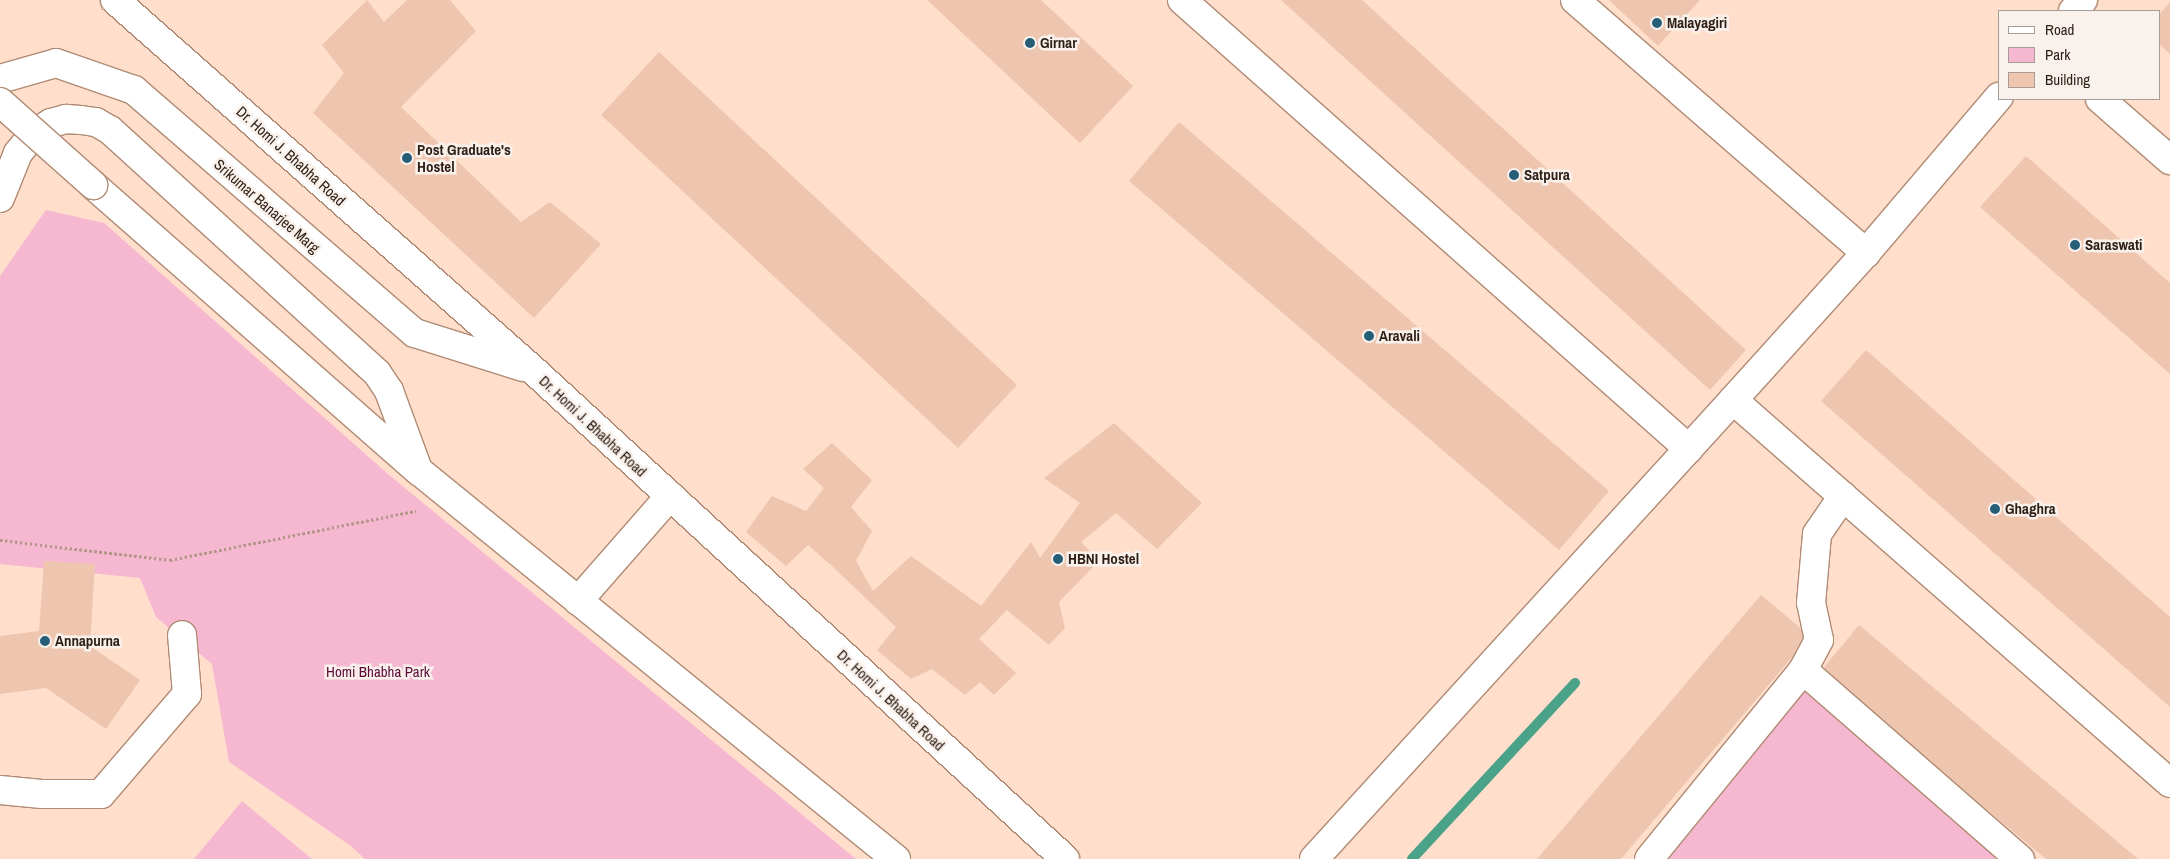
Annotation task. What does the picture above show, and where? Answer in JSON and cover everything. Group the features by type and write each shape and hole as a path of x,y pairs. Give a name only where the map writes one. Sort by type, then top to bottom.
{"street":[{"name":"Dr. Homi J. Bhabha Road","path":"115,0 532,369 1065,859"},
{"path":"1182,0 1688,449"},
{"path":"1576,0 1866,253"},
{"path":"2074,10 2083,0"},
{"name":"Srikumar Banarjee Marg","path":"0,79 56,63 134,90 415,333 532,369"},
{"path":"1314,859 1866,253 1998,98"},
{"path":"2101,100 2170,160"},
{"path":"0,102 419,471 896,859"},
{"path":"0,198 18,153 34,134 50,123 66,119 81,120 96,122 110,130 377,373 389,391 419,471"},
{"path":"1733,400 2170,783"},
{"path":"578,601 670,496"},
{"path":"1649,859 1803,670 1819,640 1811,603 1817,534 1843,496"},
{"path":"0,790 42,794 101,794 187,694 182,635"},
{"path":"1803,670 2020,859"}],"path":[{"path":"0,540 170,560 457,502"}],"green space":[{"name":"Homi Bhabha Park","path":"46,210 104,223 389,475 856,859 365,859 351,846 229,762 212,664 156,617 140,578 0,564 0,276"},
{"path":"1802,685 2007,859 1666,859"},
{"path":"242,801 312,859 194,859"}],"building":[{"name":"Post Graduate's Hostel","path":"367,0 384,22 407,0 450,0 476,31 401,107 521,222 550,202 601,244 534,318 313,113 344,73 322,45"},
{"name":"Girnar","path":"927,0 1041,0 1133,86 1080,143"},
{"name":"Satpura","path":"1281,0 1362,0 1746,350 1710,390"},
{"name":"Malayagiri","path":"1609,0 1700,0 1658,46"},
{"path":"2170,2 2170,54 2160,45 2160,14"},
{"path":"659,52 1017,385 958,448 601,115"},
{"name":"Aravali","path":"1179,122 1609,491 1559,550 1129,181"},
{"name":"Saraswati","path":"2026,156 2170,283 2170,374 1980,207"},
{"name":"Ghaghra","path":"1866,350 2170,617 2170,707 1821,401"},
{"name":"HBNI Hostel","path":"1114,423 1202,503 1157,549 1116,513 1081,542 1099,561 1059,602 1065,628 1049,645 1007,610 979,639 1016,673 994,695 980,682 965,695 932,669 911,679 877,650 896,627 833,567 808,545 786,566 746,532 772,496 806,511 824,488 803,469 832,443 872,480 851,507 872,531 856,561 873,591 911,556 981,606 1031,542 1040,558 1080,503 1044,478"},
{"name":"Annapurna","path":"44,561 95,564 90,646 140,680 106,729 46,688 0,694 0,636 39,631"},
{"path":"1761,595 1810,636 1621,859 1537,859"},
{"path":"1859,625 2138,859 2046,859 1821,671"}],"waterway":[{"path":"1412,859 1575,683"}],"place":[{"name":"Malayagiri","path":"1657,23"},
{"name":"Girnar","path":"1030,43"},
{"name":"Post Graduate's Hostel","path":"407,158"},
{"name":"Satpura","path":"1514,175"},
{"name":"Saraswati","path":"2075,245"},
{"name":"Aravali","path":"1369,336"},
{"name":"Ghaghra","path":"1995,509"},
{"name":"HBNI Hostel","path":"1058,559"},
{"name":"Annapurna","path":"45,641"}]}
